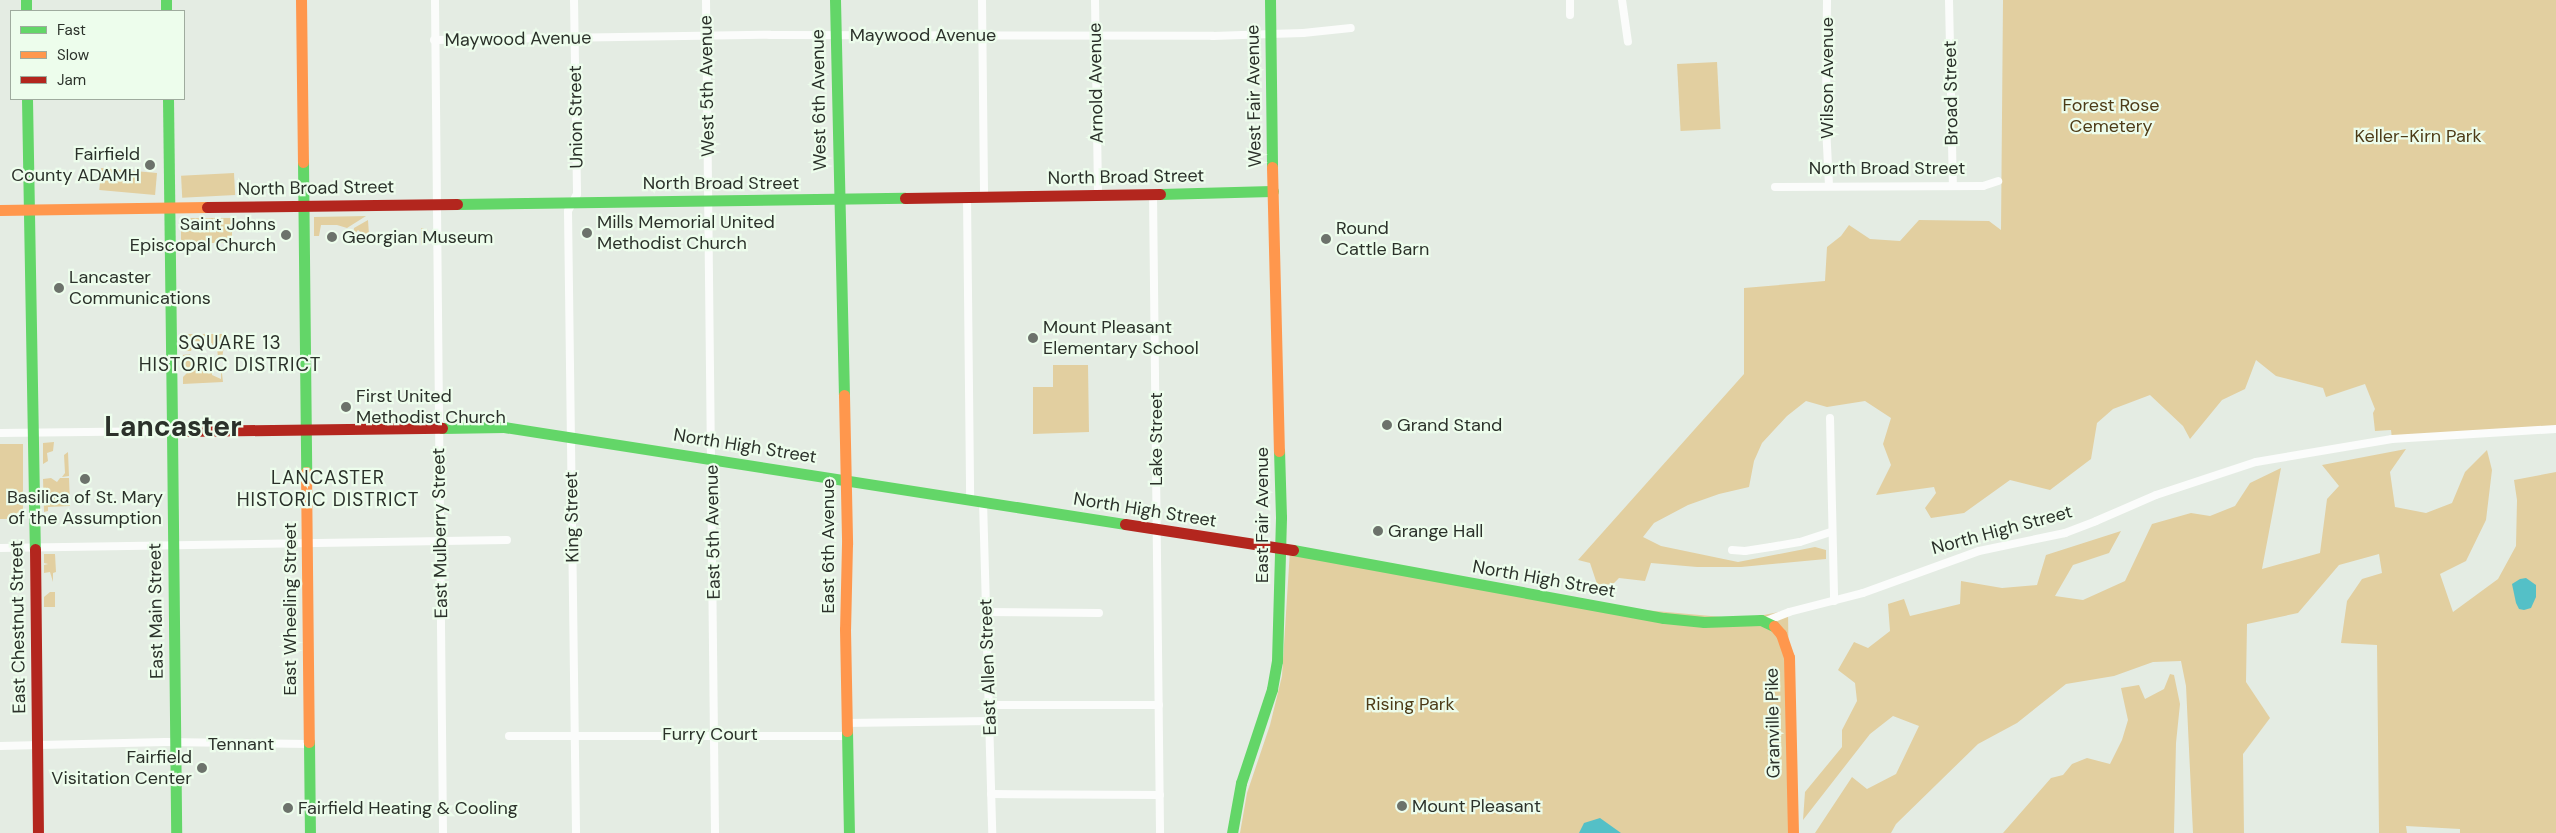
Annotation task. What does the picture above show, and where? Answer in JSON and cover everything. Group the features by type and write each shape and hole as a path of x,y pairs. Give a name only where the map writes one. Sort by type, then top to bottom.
{"main road":[{"name":"East Wheeling Street","path":"301,0 310,833"},
{"name":"West 6th Avenue","path":"835,0 838,199"},
{"name":"West Fair Avenue","path":"1270,0 1273,191"},
{"name":"East Chestnut Street","path":"27,100 34,433 38,833"},
{"name":"East Main Street","path":"168,100 176,833"},
{"name":"North Broad Street","path":"0,210 1098,196 1273,191"},
{"name":"East Fair Avenue","path":"1232,833 1239,792 1268,708 1275,674 1281,548 1273,191"},
{"name":"East 6th Avenue","path":"838,199 847,544 846,736 848,833"},
{"name":"North High Street","path":"172,431 504,427 1281,548 1678,620 1704,622 1753,619 1766,621"},
{"name":"Granville Pike","path":"1766,621 1781,634 1789,657 1793,833"}],"street":[{"name":"East Mulberry Street","path":"435,0 443,833"},
{"name":"Union Street","path":"572,202 576,194 574,0"},
{"name":"West 5th Avenue","path":"706,0 709,201"},
{"path":"982,0 984,197"},
{"name":"Arnold Avenue","path":"1095,0 1098,196"},
{"path":"1570,0 1570,15"},
{"path":"1622,0 1628,42"},
{"name":"Wilson Avenue","path":"1826,0 1829,186"},
{"name":"Broad Street","path":"1949,0 1953,185"},
{"name":"Maywood Avenue","path":"434,40 836,35 1271,34 1324,32 1351,28"},
{"name":"North Broad Street","path":"1775,187 1983,186 1998,181"},
{"name":"Lake Street","path":"1153,194 1160,833"},
{"path":"967,197 970,499"},
{"name":"East 5th Avenue","path":"709,201 715,833"},
{"name":"King Street","path":"572,202 568,211 576,833"},
{"path":"1830,418 1830,487 1834,601"},
{"name":"North High Street","path":"1766,621 1789,612 1876,589 1979,551 2065,533 2184,485 2256,462 2392,439 2556,430"},
{"path":"0,433 172,431"},
{"name":"East Allen Street","path":"983,501 992,833"},
{"path":"1732,550 1745,551 1800,542 1831,532"},
{"path":"0,548 507,540"},
{"path":"987,612 1099,613"},
{"path":"990,705 1159,705"},
{"path":"846,723 990,721"},
{"name":"Furry Court","path":"509,736 846,736"},
{"name":"Tennant","path":"0,746 175,743 308,744"},
{"path":"991,794 1160,795"}],"green space":[{"path":"2003,0 2556,0 2556,429 2392,439 2391,430 2375,431 2373,413 2375,409 2365,384 2326,397 2323,388 2276,376 2256,360 2245,389 2222,400 2190,439 2183,426 2150,395 2113,409 2097,423 2091,459 2050,490 2010,480 1964,513 1931,518 1925,508 1936,493 1934,487 1876,495 1891,465 1883,444 1891,418 1865,401 1827,407 1806,401 1787,416 1762,443 1754,461 1749,487 1719,494 1688,505 1654,523 1643,537 1661,546 1738,562 1815,547 1826,550 1826,559 1741,567 1697,567 1651,563 1645,581 1619,578 1612,585 1597,584 1590,563 1578,560 1744,374 1744,288 1825,281 1827,247 1841,236 1849,225 1870,239 1900,241 1919,220 1989,221 2001,230"},
{"path":"1717,62 1721,129 1681,131 1677,64"},
{"path":"101,168 157,173 155,195 99,190"},
{"path":"234,173 235,195 182,198 181,176"},
{"path":"366,216 347,228 337,225 321,225 319,236 314,236 314,217"},
{"path":"181,218 232,218 232,243 181,243"},
{"path":"368,220 369,235 364,235 358,230 353,236 354,228"},
{"path":"421,228 428,230 428,241 421,245"},
{"path":"183,334 226,334 222,358 218,358 217,347 213,347 212,343 194,343 191,351 183,351"},
{"path":"190,354 194,367 183,370 183,355"},
{"path":"221,365 223,382 183,384 183,377 191,369 207,368 208,372 212,372 212,375 221,379"},
{"path":"1053,365 1088,365 1089,432 1033,434 1033,387 1053,387"},
{"path":"54,442 53,451 47,453 48,461 43,464 43,443"},
{"path":"0,444 23,444 23,519 0,519"},
{"path":"2406,449 2390,472 2395,507 2426,513 2452,503 2465,472 2487,450 2492,470 2486,520 2466,561 2440,574 2453,612 2498,579 2516,546 2517,500 2514,480 2556,472 2556,833 2460,833 2460,829 2406,826 2407,833 2379,833 2377,645 2341,643 2347,601 2362,579 2382,573 2379,554 2339,565 2298,613 2247,624 2246,682 2270,718 2243,754 2244,833 2193,833 2186,686 2181,661 2153,662 2114,676 2066,684 2017,723 1978,744 1896,824 1891,833 1815,833 1852,777 1867,789 1896,774 1919,726 1893,716 1870,734 1803,820 1805,792 1842,747 1842,730 1857,701 1855,683 1838,670 1854,642 1868,648 1890,631 1888,604 1904,599 1910,616 1960,604 1961,581 2002,588 2037,585 2046,555 2121,531 2109,553 2073,565 2055,596 2083,600 2125,581 2152,524 2191,513 2210,516 2235,506 2250,483 2281,468 2262,569 2320,553 2327,499 2339,486 2322,465"},
{"path":"68,452 69,476 62,477 65,473 64,455"},
{"path":"51,478 57,482 60,478 69,478 70,506 48,507 48,511 44,512 43,479"},
{"name":"Rising Park","path":"1290,550 1589,605 1744,619 1788,610 1791,833 1240,833 1247,793 1270,725 1282,676"},
{"path":"44,554 55,554 56,572 53,573 53,582 50,572 44,573 44,565 48,564 44,563"},
{"path":"50,592 55,592 55,607 44,607 44,597"},
{"path":"2170,674 2174,675 2180,704 2176,743 2174,833 2003,833 2051,778 2063,775 2072,764 2087,758 2110,764 2122,740 2128,720 2121,688 2139,685 2145,699 2164,689"}],"water":[{"path":"2526,578 2536,585 2536,597 2531,608 2524,610 2519,609 2516,603 2512,584"},
{"path":"1600,818 1621,833 1579,833 1584,823"}],"traffic: fast":[{"path":"26,0 26,10"},
{"path":"166,0 166,10"},
{"path":"835,0 844,395"},
{"path":"1270,0 1272,167"},
{"path":"27,100 35,549"},
{"path":"168,100 172,431 182,431"},
{"path":"303,162 306,472"},
{"path":"1160,194 1273,191"},
{"path":"457,204 905,198"},
{"path":"442,428 504,427 1125,524"},
{"path":"172,431 176,833"},
{"path":"1232,833 1241,783 1272,689 1277,661 1281,517 1279,451"},
{"path":"1293,550 1664,618 1704,622 1761,620 1774,626"},
{"path":"847,731 849,833"},
{"path":"309,742 310,833"}],"traffic: slow":[{"path":"301,0 303,162"},
{"path":"1272,167 1279,451"},
{"path":"0,210 207,207"},
{"path":"844,395 847,544 845,629 847,731"},
{"path":"306,472 309,742"},
{"path":"1774,626 1781,634 1789,657 1793,833"}],"traffic: jam":[{"path":"905,198 1160,194"},
{"path":"207,207 457,204"},
{"path":"182,431 442,428"},
{"path":"1125,524 1293,550"},
{"path":"35,549 38,833"}],"place":[{"name":"Fairfield County ADAMH","path":"150,165"},
{"name":"Mills Memorial United Methodist Church","path":"587,233"},
{"name":"Saint Johns Episcopal Church","path":"286,235"},
{"name":"Georgian Museum","path":"332,237"},
{"name":"Round Cattle Barn","path":"1326,239"},
{"name":"Lancaster Communications","path":"59,288"},
{"name":"Mount Pleasant Elementary School","path":"1033,338"},
{"name":"First United Methodist Church","path":"346,407"},
{"name":"Grand Stand","path":"1387,425"},
{"name":"Basilica of St. Mary of the Assumption","path":"85,479"},
{"name":"Grange Hall","path":"1378,531"},
{"name":"Fairfield Visitation Center","path":"202,768"},
{"name":"Mount Pleasant","path":"1402,806"},
{"name":"Fairfield Heating & Cooling","path":"288,808"}],"district":[{"name":"SQUARE 13 HISTORIC DISTRICT","path":"230,354"},
{"name":"Lancaster","path":"173,427"},
{"name":"LANCASTER HISTORIC DISTRICT","path":"328,489"}],"park label":[{"name":"Forest Rose Cemetery","path":"2111,116"},
{"name":"Keller-Kirn Park","path":"2418,136"}]}
